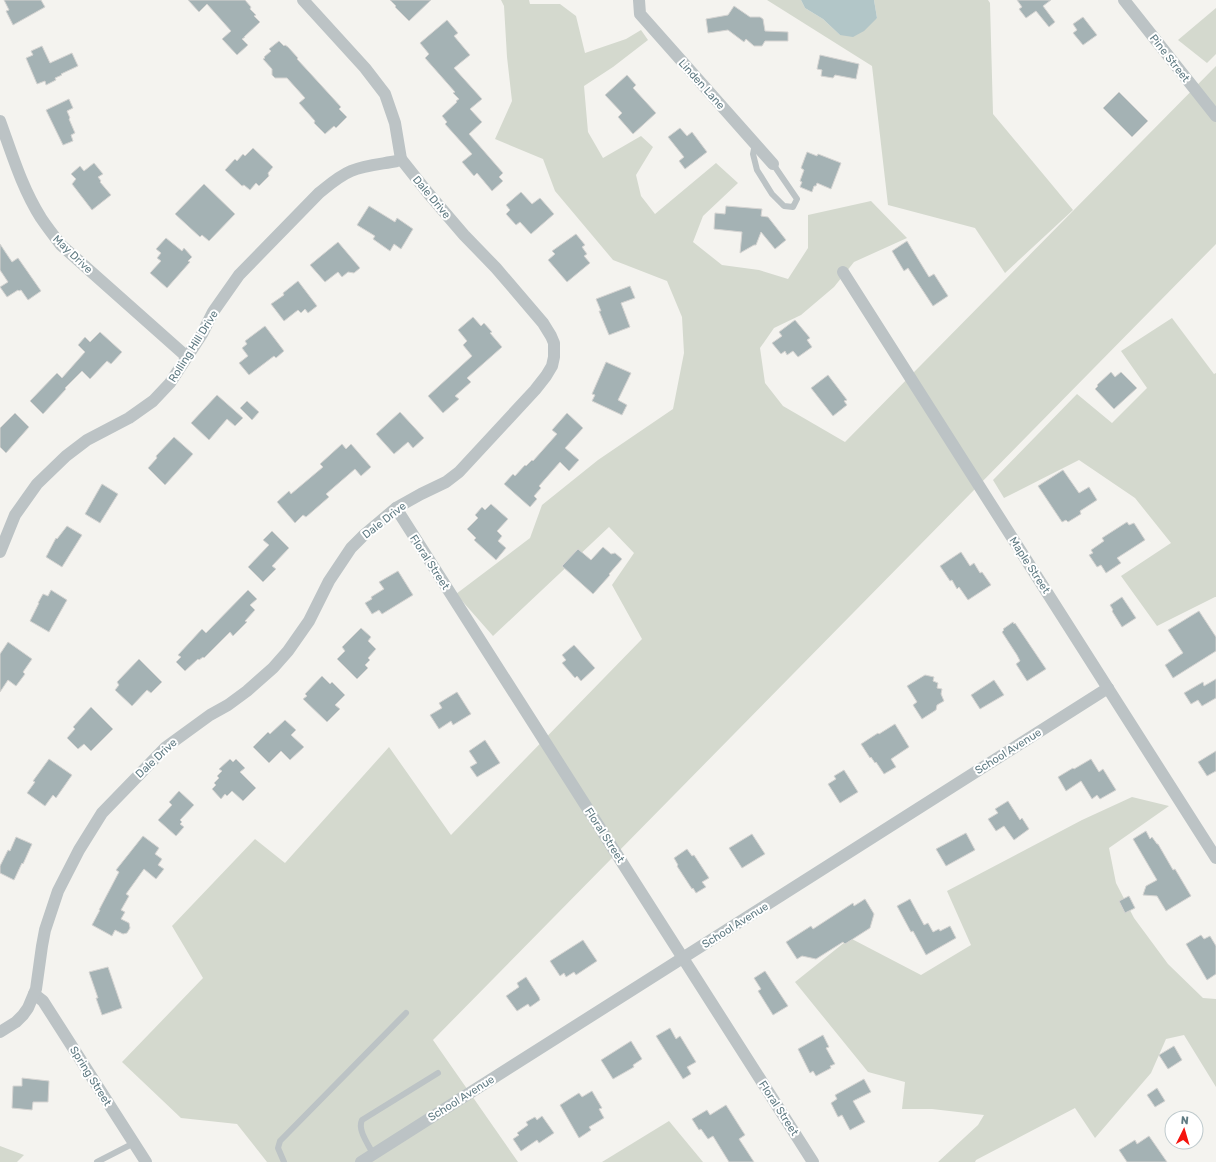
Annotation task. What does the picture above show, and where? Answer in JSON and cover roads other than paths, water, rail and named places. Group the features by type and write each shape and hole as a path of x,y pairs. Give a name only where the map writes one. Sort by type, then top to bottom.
{"street":[{"name":"Dale Drive","path":"0,1032 16,1022 28,1008 36,989 42,946 58,892 79,850 102,813 166,747 210,715 228,705 247,691 273,668 288,651 309,621 330,581 351,548 373,526 396,508 446,482 459,472 535,390 552,366 554,344 543,323 496,268 464,235 428,193 401,158 395,123 385,94 365,68 303,0"},
{"name":"Linden Lane","path":"639,0 640,14 773,164"},
{"name":"Pine Street","path":"1124,0 1216,116"},
{"name":"May Drive","path":"0,121 23,183 40,217 52,234 61,245 187,357"},
{"name":"Rolling Hill Drive","path":"0,552 16,515 37,484 66,456 87,440 129,418 153,401 170,383 202,334 213,312 239,275 319,193 333,181 351,171 397,161 401,158"},
{"name":"Maple Street","path":"843,272 1216,858"},
{"name":"Floral Street","path":"396,508 813,1162"},
{"name":"School Avenue","path":"361,1162 1108,688"},
{"name":"Spring Street","path":"34,994 43,1001 146,1162"}],"lane":[{"path":"756,144 753,154 757,170 772,194 784,206 793,207 796,199 773,164"},
{"path":"284,1162 278,1148 280,1141 406,1012"},
{"path":"373,1154 361,1130 360,1125 362,1120 438,1073"},
{"path":"97,1162 134,1143"}]}
